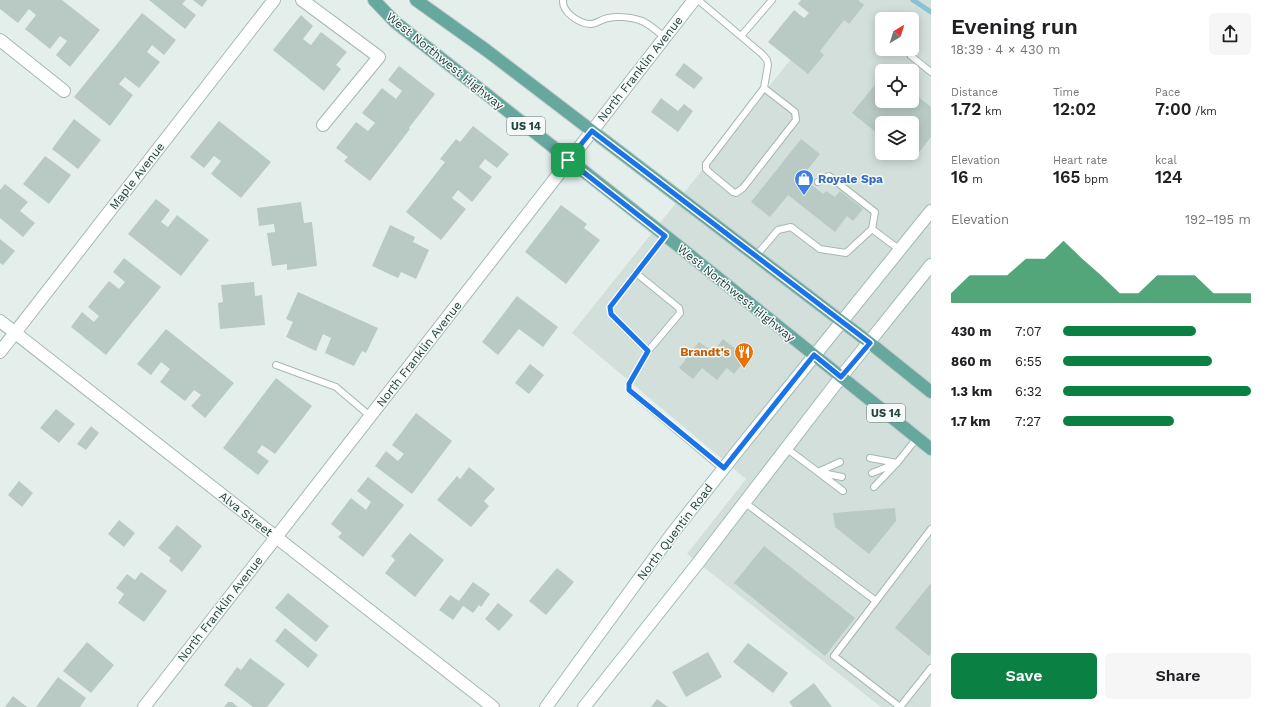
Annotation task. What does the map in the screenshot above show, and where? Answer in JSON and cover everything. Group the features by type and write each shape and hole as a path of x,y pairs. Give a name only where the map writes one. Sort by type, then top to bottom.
{"main road":[{"name":"West Northwest Highway","path":"374,0 395,22 931,449"},
{"name":"US 14","path":"416,0 486,50 870,343 931,392"}],"street":[{"name":"Maple Avenue","path":"0,352 274,0"},
{"path":"302,0 379,57 323,125"},
{"name":"North Franklin Avenue","path":"144,707 568,160 694,0"},
{"path":"0,40 64,91"},
{"name":"North Quentin Road","path":"546,707 671,535 931,211"},
{"path":"584,707 841,377 870,343 931,265"},
{"name":"Alva Street","path":"0,321 493,707"}],"lane":[{"path":"563,0 563,6 566,11 576,20 591,24 608,18 640,20 665,37"},
{"path":"698,0 767,60 768,73 764,88 706,164 706,169 709,172 736,193 743,188 796,120 794,112 764,88"},
{"path":"741,36 772,0"},
{"path":"911,56 931,72"},
{"path":"756,257 778,230 791,227 820,249 846,253 872,229 875,212 829,176 818,182"},
{"path":"872,229 900,250"},
{"path":"648,351 611,314 610,307 665,236"},
{"path":"636,273 679,308 680,313 648,351 629,384 629,390 724,468"},
{"path":"276,365 336,387 370,416"},
{"path":"874,487 897,463 917,438"},
{"path":"786,448 843,491"},
{"path":"870,458 897,463"},
{"path":"818,472 840,462"},
{"path":"872,473 897,463"},
{"path":"818,472 842,477"},
{"path":"744,502 876,601"},
{"path":"931,529 834,656 900,707 931,668"}],"shaded area":[{"path":"838,0 931,0 931,705 929,707 881,707 687,554 746,479 572,333"}],"building":[{"path":"0,0 62,0 100,30 70,67 56,55 67,41 60,36 50,49 25,29 36,15 29,9 18,23 0,9"},
{"path":"149,0 186,0 182,4 196,15 185,29"},
{"path":"193,0 207,0 202,7"},
{"path":"801,0 858,0 864,5 849,24 844,20 820,51 824,55 808,74 768,42 794,10 804,18 809,13 798,4"},
{"path":"142,13 176,40 164,55 152,45 147,52 160,62 139,88 125,77 119,84 133,95 110,126 74,97"},
{"path":"301,15 313,26 303,39 311,45 321,32 347,52 336,65 341,69 324,91 273,50"},
{"path":"684,63 703,78 694,89 675,75"},
{"path":"399,66 435,94 370,181 344,161 348,157 336,148 356,122 368,131 375,123 362,113 382,88 396,99 402,91 388,80"},
{"path":"875,85 875,108 919,108 919,98 931,107 931,137 919,152 919,116 875,116 875,131 852,113"},
{"path":"661,98 678,111 684,104 693,111 678,132 651,112"},
{"path":"74,119 101,140 78,169 52,149"},
{"path":"219,121 271,162 241,198 211,174 221,161 214,156 204,168 190,157"},
{"path":"473,126 509,154 497,168 485,159 479,167 492,177 472,202 458,190 452,198 466,209 441,240 406,212 445,162 440,159 456,139 460,142"},
{"path":"801,139 820,154 802,177 823,194 826,191 835,197 840,191 863,209 853,221 847,216 835,232 788,195 770,217 751,202"},
{"path":"45,156 71,175 49,204 23,184"},
{"path":"5,184 28,202 20,211 35,223 23,237 0,218 0,190"},
{"path":"156,199 170,210 161,222 168,227 177,215 209,240 181,276 128,234"},
{"path":"301,202 304,223 312,222 317,266 287,270 287,264 272,266 267,233 275,232 274,224 259,226 257,208"},
{"path":"561,205 587,224 584,228 600,240 566,284 525,252"},
{"path":"390,225 415,237 413,242 429,250 416,279 401,272 398,278 372,266"},
{"path":"0,239 15,251 3,265 0,263"},
{"path":"124,258 161,287 106,355 71,327 82,312 94,322 99,316 88,307 109,281 119,289 125,282 113,272"},
{"path":"254,282 255,296 262,295 265,325 220,329 218,303 223,302 221,285"},
{"path":"298,292 378,328 366,353 362,351 354,366 325,353 331,338 323,334 316,351 286,337 293,322 286,319"},
{"path":"517,296 558,327 543,347 519,329 498,355 482,342"},
{"path":"166,329 234,383 205,418 191,406 201,395 194,390 185,401 160,382 170,369 161,362 151,375 137,364"},
{"path":"723,339 747,358 734,374 727,368 717,380 702,368 693,379 679,368 699,342 713,352"},
{"path":"530,364 544,375 529,394 515,383"},
{"path":"276,378 312,406 275,454 262,445 257,452 269,461 258,475 223,448"},
{"path":"56,409 75,424 59,443 40,428"},
{"path":"416,413 452,441 412,494 375,466 386,451 398,461 404,454 392,445"},
{"path":"91,426 99,433 86,450 77,444"},
{"path":"469,467 495,489 484,501 489,506 471,527 437,500 457,476 460,479"},
{"path":"368,477 404,505 363,557 338,537 342,533 331,524 351,498 366,510 371,502 357,491"},
{"path":"19,481 33,493 22,507 8,495"},
{"path":"895,508 896,521 869,554 835,527 833,513"},
{"path":"119,520 135,533 124,547 108,534"},
{"path":"177,525 202,546 182,572 169,561 171,558 158,548"},
{"path":"410,533 444,560 415,597 385,573 395,560 391,556"},
{"path":"764,546 855,618 825,656 734,583"},
{"path":"557,568 574,582 546,615 529,601"},
{"path":"141,572 167,591 144,622 118,603 124,594 116,588 127,574 135,580"},
{"path":"473,582 490,594 481,607 479,605 473,613 463,606 453,620 439,610 450,595 459,601"},
{"path":"931,583 931,653 929,656 895,628"},
{"path":"288,593 329,626 316,642 275,608"},
{"path":"498,603 513,615 499,631 485,619"},
{"path":"285,628 318,655 308,668 275,641"},
{"path":"87,642 114,665 91,693 63,671"},
{"path":"748,643 788,673 773,693 733,662"},
{"path":"708,652 722,677 686,697 672,672"},
{"path":"250,658 285,684 267,707 253,707 224,685 237,667 241,670"},
{"path":"58,677 86,698 80,707 36,707"},
{"path":"814,683 832,707 793,707 789,702"},
{"path":"13,696 27,707 5,707"},
{"path":"657,699 668,707 651,707"},
{"path":"228,702 232,702 238,707 224,707"}],"waterway":[{"path":"913,0 931,12"}],"place":[{"name":"Royale Spa","path":"804,196"},
{"name":"Brandt's","path":"744,369"}],"route":[{"path":"592,131 870,343 841,377 814,355 724,468 641,402 629,390 629,384 634,373 648,351 611,314 610,307 665,236 568,160 592,131"}]}
